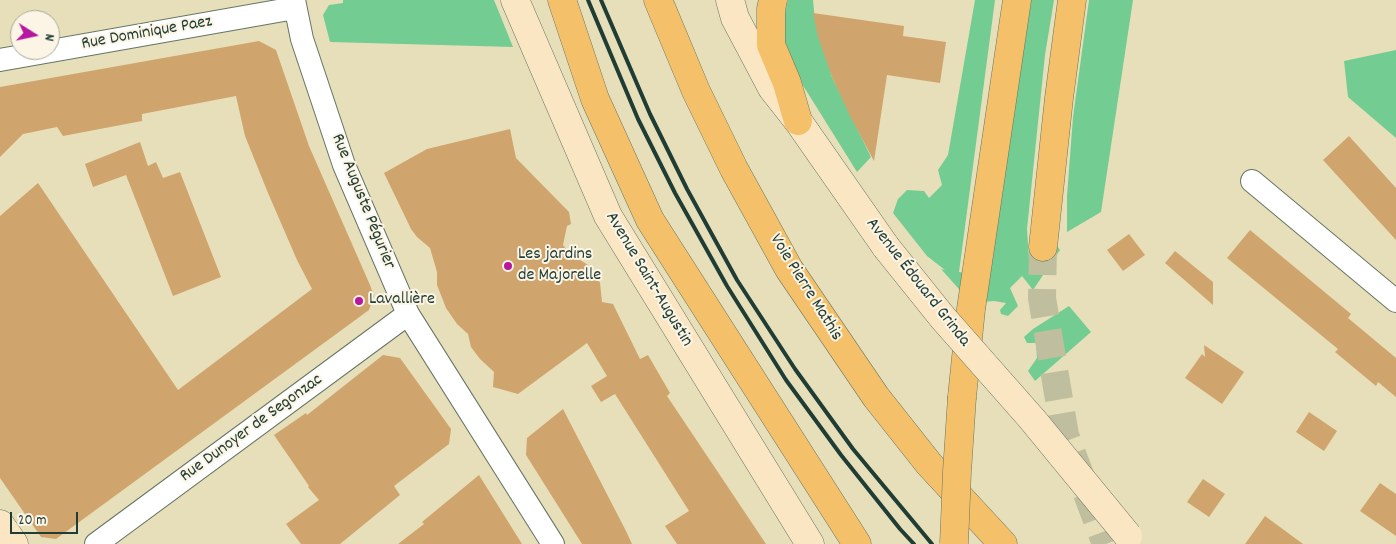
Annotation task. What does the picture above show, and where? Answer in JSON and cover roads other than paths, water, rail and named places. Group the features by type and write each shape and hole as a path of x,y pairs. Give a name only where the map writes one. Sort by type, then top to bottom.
{"highway":[{"path":"545,0 558,36 595,99 650,220 856,544"},
{"path":"562,0 595,99"},
{"name":"Voie Pierre Mathis","path":"658,0 696,91 717,135 789,269 876,398 929,464 1002,544"},
{"path":"773,0 771,9 771,45 798,121"},
{"path":"954,544 962,397 971,309 1017,0"},
{"path":"1043,247 1072,0"}],"main road":[{"name":"Avenue Saint-Augustin","path":"515,0 608,216 810,544"},
{"name":"Avenue Édouard Grinda","path":"730,0 735,18 772,88 798,121 886,247 943,318 1032,420 1132,540"},
{"path":"0,524 14,544"}],"street":[{"name":"Rue Dominique Paez","path":"0,60 294,4"},
{"name":"Rue Auguste Pégurier","path":"294,4 302,39 344,165 408,314 553,544"},
{"path":"1252,181 1396,301"},
{"name":"Rue Dunoyer de Segonzac","path":"96,544 408,314"}],"tunnel":[{"path":"1043,247 1042,298 1065,435 1106,544"}],"railway":[{"path":"588,0 638,119 675,193 727,286 786,380 841,455 914,544"},
{"path":"601,0 650,114 687,189 737,280 795,369 853,449 932,544"}],"place":[{"name":"Les jardins de Majorelle","path":"508,266"},
{"name":"Lavallière","path":"359,301"}]}
